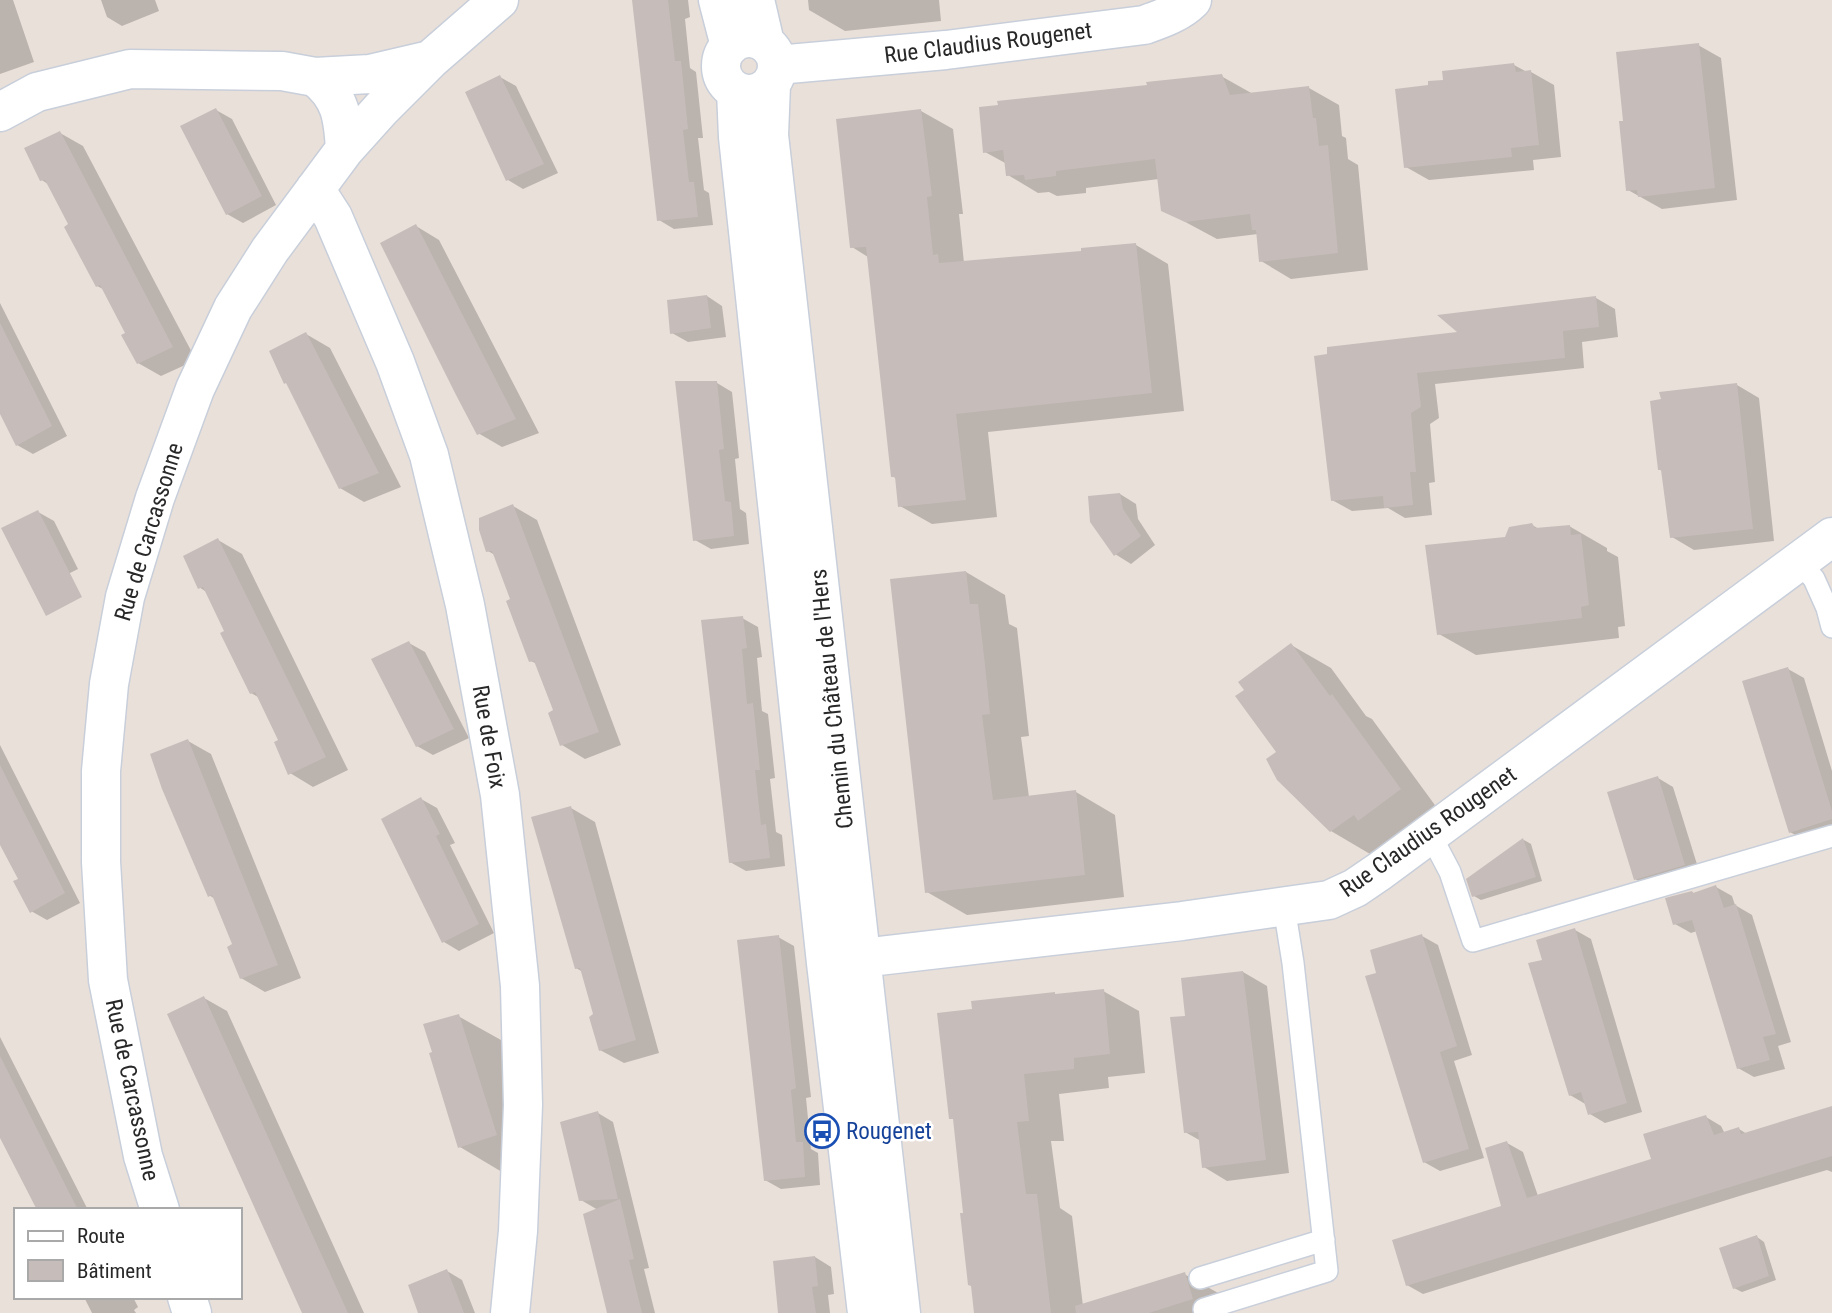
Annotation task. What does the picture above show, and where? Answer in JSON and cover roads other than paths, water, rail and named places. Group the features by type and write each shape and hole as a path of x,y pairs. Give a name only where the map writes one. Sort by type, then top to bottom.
{"street":[{"name":"Rue de Carcassonne","path":"159,1208 143,1156 108,980 101,862 101,771 109,684 125,597 155,498 195,389 233,307 270,250 345,149 430,60 499,0"},
{"name":"Chemin du Château de l'Hers","path":"718,0 756,66"},
{"name":"Chemin du Château de l'Hers","path":"754,0 756,66 740,151 844,960 901,1313"},
{"name":"Rue Claudius Rougenet","path":"756,66 946,50 1144,25 1169,16 1192,0"},
{"path":"0,112 37,92 130,69 282,71 315,78 370,74 430,60"},
{"path":"315,78 336,98 344,125 345,149"},
{"name":"Rue de Foix","path":"315,189 333,217 395,362 429,455 465,605 500,795 520,986 522,1052 523,1105 518,1231 510,1313"},
{"name":"Rue Claudius Rougenet","path":"844,960 1329,900 1355,888 1430,834 1832,537"},
{"name":"Chemin du Château de l'Hers","path":"844,960 866,1313"}],"lane":[{"path":"1799,561 1814,579 1832,627"},
{"path":"1430,834 1450,872 1473,941 1832,836"},
{"path":"1204,1310 1327,1271 1293,962 1284,907"},
{"path":"1200,1278 1324,1240"}],"place":[{"name":"Rougenet","path":"822,1131"}]}
